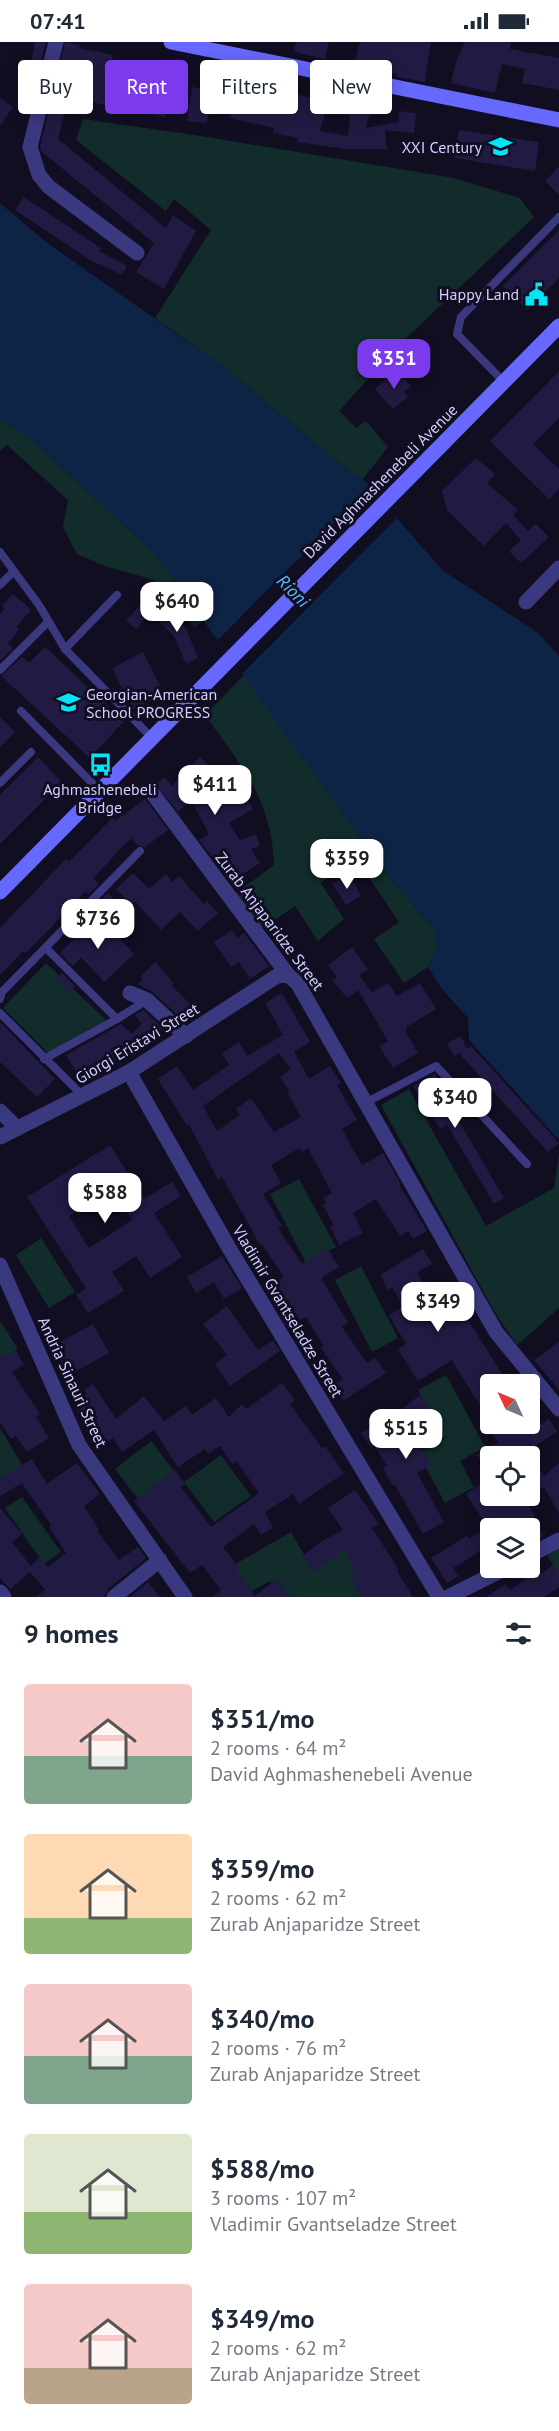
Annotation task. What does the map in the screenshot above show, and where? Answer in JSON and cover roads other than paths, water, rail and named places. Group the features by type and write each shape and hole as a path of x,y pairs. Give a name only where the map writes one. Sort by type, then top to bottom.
{"main road":[{"path":"171,42 197,45 559,120"},
{"name":"David Aghmashenebeli Avenue","path":"0,892 559,326"}],"street":[{"path":"56,42 30,147 39,175 57,194 137,253"},
{"path":"526,602 559,568"},
{"name":"Zurab Anjaparidze Street","path":"153,794 288,975 298,984 496,1332 559,1409"},
{"name":"Giorgi Eristavi Street","path":"0,1137 129,1072 277,976 288,975"},
{"path":"130,993 147,1000 186,1036"},
{"name":"Vladimir Gvantseladze Street","path":"129,1072 229,1248 439,1597"},
{"path":"0,1111 17,1128"},
{"name":"Andria Sinauri Street","path":"0,1265 79,1445 185,1597"},
{"path":"540,1550 559,1540"},
{"path":"114,1597 160,1560"},
{"path":"448,1597 486,1578"}],"lane":[{"path":"504,382 458,334 461,317 559,217"},
{"path":"2,558 39,604 65,649 153,738"},
{"path":"0,585 14,571"},
{"path":"65,649 117,595"},
{"path":"0,670 48,622"},
{"path":"21,711 100,791"},
{"path":"0,783 30,752"},
{"path":"0,999 2,992 140,851"},
{"path":"46,948 117,1019"},
{"path":"44,1059 147,1000"},
{"path":"0,1013 83,1097"},
{"path":"367,1102 436,1066 526,1164"}],"water":[{"name":"Rioni","path":"0,203 46,242 225,368 351,473 363,479 442,570 537,632 559,656 559,1140 469,1040 468,1018 442,989 428,967 437,947 436,932 388,876 156,555 31,439 0,419"}],"place":[{"name":"XXI Century","path":"500,147"},
{"name":"Happy Land","path":"537,294"},
{"name":"Georgian-American School PROGRESS","path":"68,703"},
{"name":"Aghmashenebeli Bridge","path":"100,764"}]}
